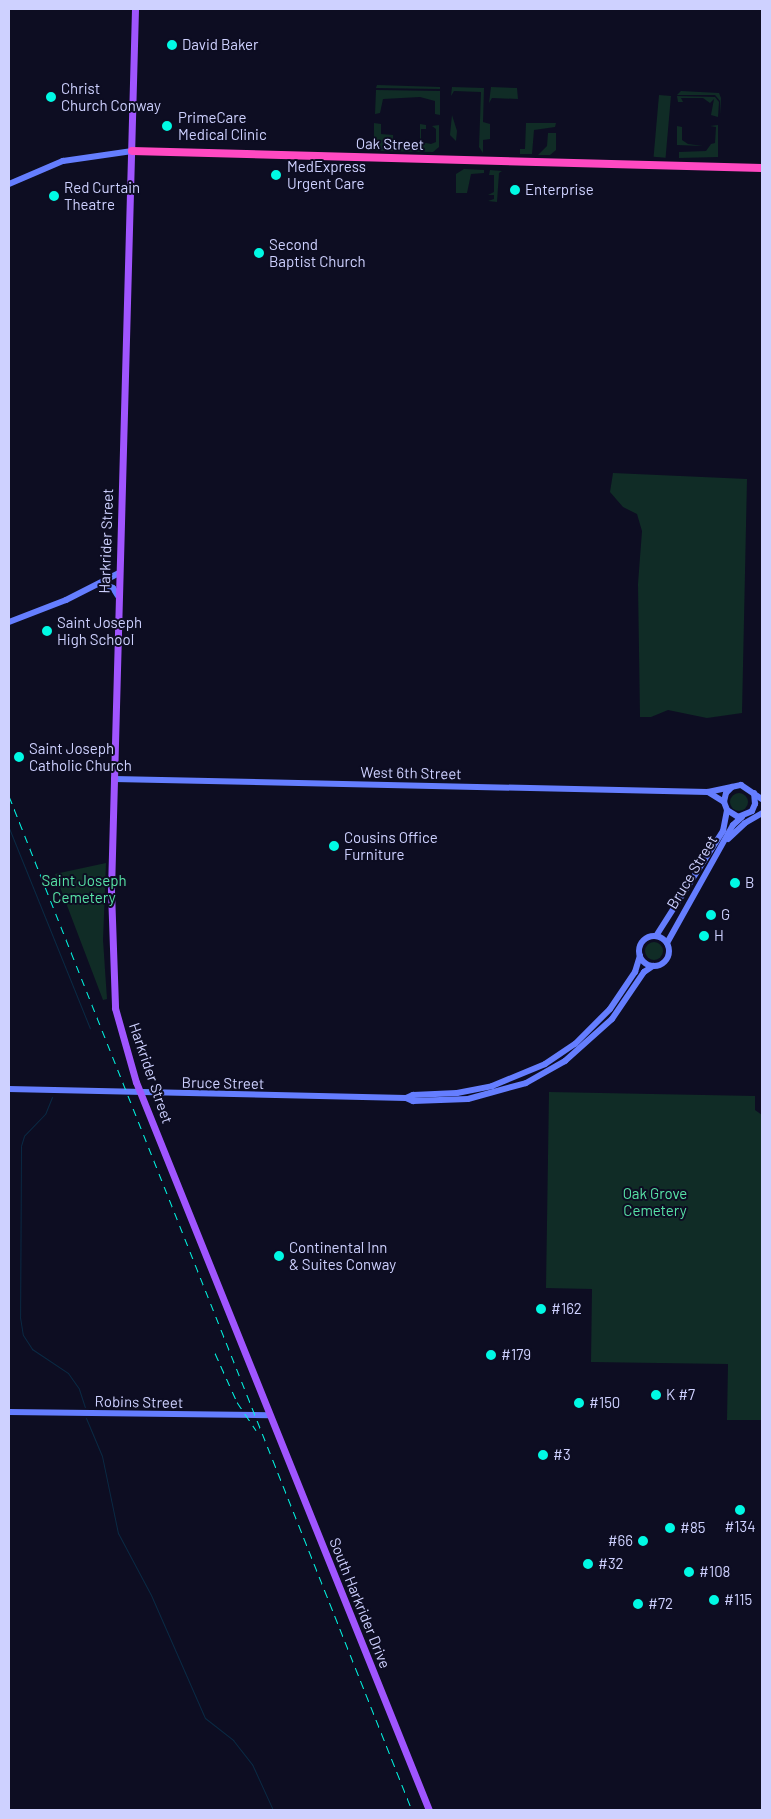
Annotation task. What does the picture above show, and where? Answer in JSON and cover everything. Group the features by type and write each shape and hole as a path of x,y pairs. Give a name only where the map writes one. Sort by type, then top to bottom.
{"highway":[{"name":"Oak Street","path":"132,151 762,168"}],"main road":[{"name":"Harkrider Street","path":"134,9 132,151 118,596 112,974 121,1035 141,1095 266,1407"},
{"name":"South Harkrider Drive","path":"266,1407 429,1810"}],"street":[{"name":"Oak Street","path":"9,184 63,161 132,151"},
{"name":"Oak Street","path":"9,180 21,179"},
{"path":"9,622 102,583 119,573"},
{"path":"102,583 111,586 118,596"},
{"name":"West 6th Street","path":"114,779 708,792 733,786"},
{"path":"762,799 745,786 733,786 726,793 724,802 727,810 745,815 762,812"},
{"path":"708,792 724,802"},
{"path":"745,815 756,804 753,792"},
{"name":"Bruce Street","path":"656,936 723,831 727,810"},
{"path":"727,840 745,823 762,812"},
{"name":"Bruce Street","path":"667,943 672,930 727,840 733,825 745,815"},
{"path":"656,936 667,943 667,959 653,966 640,956 641,943 656,936"},
{"name":"Bruce Street","path":"406,1098 413,1095 457,1093 492,1086 545,1064 575,1044 610,1009 635,972 640,956"},
{"name":"Bruce Street","path":"9,1089 141,1095 406,1098 434,1102 468,1099 526,1083 565,1061 600,1032 624,1004 644,972 653,966"},
{"path":"492,1086 518,1081 526,1083 528,1076 545,1064"},
{"name":"Robins Street","path":"9,1412 269,1415"}],"green space":[{"path":"377,85 440,87 440,89 376,88"},
{"path":"452,87 484,88 483,122 490,124 490,139 483,140 483,153 479,147 481,92 454,91 451,96"},
{"path":"491,87 517,88 518,99 492,98 489,103"},
{"path":"376,90 440,91 440,115 435,114 435,101 420,97 383,99 380,113 375,114"},
{"path":"681,91 719,93 721,98 720,115 720,101 715,95 677,95"},
{"path":"659,95 671,96 666,158 654,157"},
{"path":"677,96 715,97 719,102 718,117 711,115 714,99 710,103 703,98 681,98 683,102 678,102"},
{"path":"452,115 457,131 456,141 450,135"},
{"path":"374,123 381,124 381,134 393,135 393,147 420,148 420,124 426,125 426,129 421,129 421,142 431,144 436,142 436,129 432,126 439,125 439,147 433,152 377,151 374,146"},
{"path":"526,123 556,123 555,127 534,130 532,154 520,154 520,149 525,149"},
{"path":"718,125 718,157 679,158 679,152 706,151 711,144 715,143 716,127 710,126"},
{"path":"677,126 682,127 682,140 688,144 703,146 677,145"},
{"path":"548,133 556,133 556,150 550,155 538,155 547,146"},
{"path":"464,169 484,170 484,173 471,174 467,193 456,193 456,174"},
{"path":"490,170 502,171 499,173 497,202 488,201 494,199 494,195 488,195 494,192 494,175 489,175"},
{"path":"613,473 747,479 742,713 707,718 668,710 651,717 640,717 638,584 642,531 637,514 623,507 610,492"},
{"path":"735,793 743,793 748,798 746,809 735,811 730,806 730,798"},
{"name":"Saint Joseph Cemetery","path":"106,863 103,940 107,999 103,1000 55,874"},
{"path":"650,942 658,942 663,947 661,958 650,960 645,955 645,947"},
{"name":"Oak Grove Cemetery","path":"549,1092 755,1096 755,1110 762,1115 762,1420 727,1420 728,1364 591,1362 592,1289 546,1288"}],"waterway":[{"path":"9,828 90,1028"},
{"path":"52,1097 45,1114 24,1136 21,1146 20,1317 23,1335 32,1349 68,1373 79,1389 85,1407"},
{"path":"86,1418 102,1456 118,1533 151,1595 205,1718 233,1740 252,1764 273,1810"}],"railway":[{"path":"9,796 412,1810"},
{"path":"215,1353 237,1402 256,1430"}],"place":[{"name":"David Baker","path":"172,45"},
{"name":"Christ Church Conway","path":"51,97"},
{"name":"PrimeCare Medical Clinic","path":"167,126"},
{"name":"MedExpress Urgent Care","path":"276,175"},
{"name":"Enterprise","path":"515,190"},
{"name":"Red Curtain Theatre","path":"54,196"},
{"name":"Second Baptist Church","path":"259,253"},
{"name":"Saint Joseph High School","path":"47,631"},
{"name":"Saint Joseph Catholic Church","path":"19,757"},
{"name":"Cousins Office Furniture","path":"334,846"},
{"name":"B","path":"735,883"},
{"name":"G","path":"711,915"},
{"name":"H","path":"704,936"},
{"name":"Continental Inn & Suites Conway","path":"279,1256"},
{"name":"#162","path":"541,1309"},
{"name":"#179","path":"491,1355"},
{"name":"K #7","path":"656,1395"},
{"name":"#150","path":"579,1403"},
{"name":"#3","path":"543,1455"},
{"name":"#134","path":"740,1510"},
{"name":"#85","path":"670,1528"},
{"name":"#66","path":"643,1541"},
{"name":"#32","path":"588,1564"},
{"name":"#108","path":"689,1572"},
{"name":"#115","path":"714,1600"},
{"name":"#72","path":"638,1604"}]}
